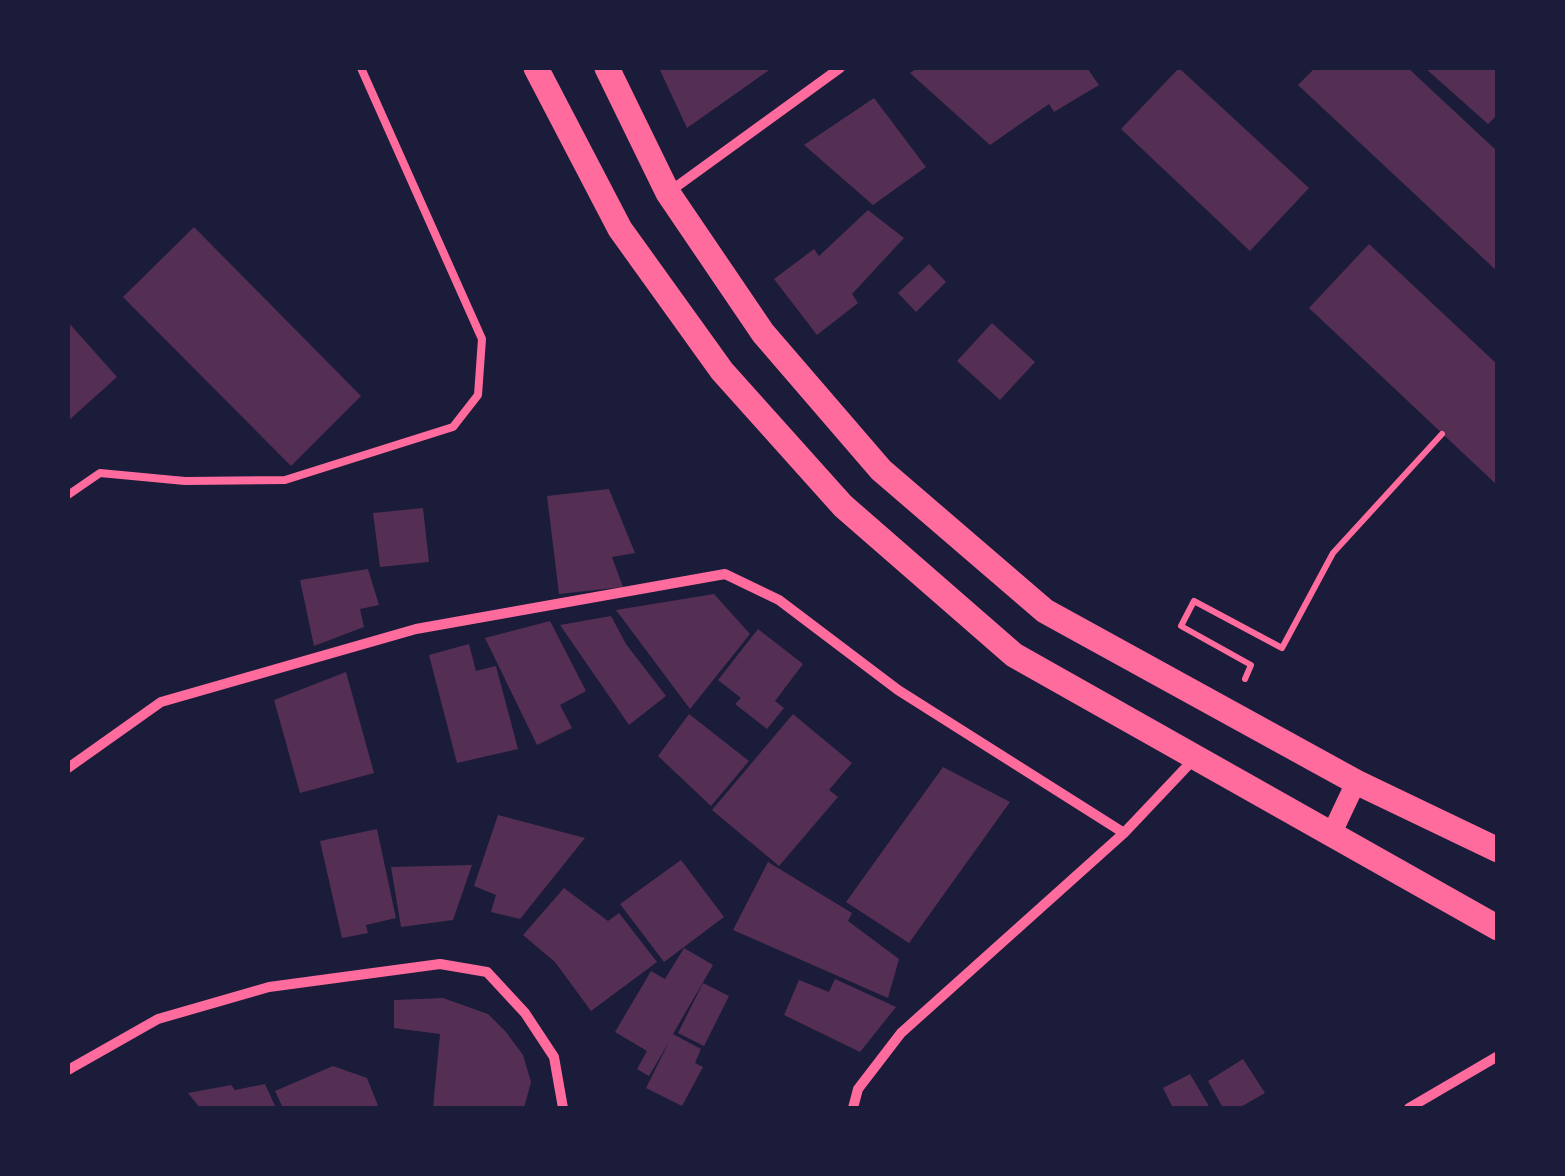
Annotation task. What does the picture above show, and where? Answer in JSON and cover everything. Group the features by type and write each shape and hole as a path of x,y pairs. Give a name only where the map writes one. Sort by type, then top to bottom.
{"main road":[{"path":"536,68 620,229 722,372 843,506 1014,655 1498,928"},
{"path":"608,68 668,193 763,333 881,470 1045,611 1356,782 1498,850"},
{"path":"1331,835 1356,782"}],"street":[{"path":"668,193 840,68"},
{"path":"68,768 161,702 416,630 725,574 779,600 898,690 1124,833"},
{"path":"853,1108 858,1089 901,1033 1124,833 1195,758"},
{"path":"68,1070 158,1019 269,986 440,964 487,972 525,1013 554,1057 563,1108"},
{"path":"1409,1108 1498,1056"}],"lane":[{"path":"68,494 100,473 184,481 285,480 453,427 478,395 482,339 361,68"}],"path":[{"path":"1231,713 1251,665 1181,626 1194,601 1282,648 1332,553 1442,434"}],"building":[{"path":"659,68 772,68 687,128"},
{"path":"918,68 1087,68 1099,85 1054,112 1049,104 990,145 910,73"},
{"path":"1179,68 1309,188 1250,251 1121,129"},
{"path":"1315,68 1408,68 1498,152 1498,272 1298,85"},
{"path":"1425,68 1498,68 1498,114 1488,124"},
{"path":"874,98 926,167 873,205 804,145"},
{"path":"868,210 904,238 852,294 858,303 817,335 774,279 814,249 819,256"},
{"path":"194,227 361,396 291,466 123,297"},
{"path":"1369,244 1498,365 1498,486 1309,308"},
{"path":"929,264 946,282 916,312 898,293"},
{"path":"68,322 117,377 68,421"},
{"path":"992,323 1035,362 1000,400 957,361"},
{"path":"609,489 635,553 612,557 623,587 559,594 547,496"},
{"path":"423,508 429,562 380,567 373,513"},
{"path":"368,569 379,605 360,609 364,627 314,646 300,580"},
{"path":"714,594 750,634 690,709 616,610"},
{"path":"611,616 626,644 666,696 629,725 560,625"},
{"path":"550,621 586,691 560,705 572,728 537,745 485,638"},
{"path":"758,629 803,664 775,701 784,708 767,729 735,704 741,698 718,680"},
{"path":"469,644 476,671 496,666 518,749 457,763 429,655"},
{"path":"346,672 374,773 300,793 274,700"},
{"path":"689,714 749,761 711,806 658,756"},
{"path":"793,714 852,763 829,790 838,797 779,866 712,810"},
{"path":"943,767 1010,802 909,943 846,902"},
{"path":"498,815 585,838 520,919 491,912 496,895 474,886"},
{"path":"377,829 396,918 366,925 368,933 342,938 320,841"},
{"path":"681,860 724,917 664,962 620,904"},
{"path":"768,862 852,913 848,921 899,959 888,998 733,930"},
{"path":"472,865 453,920 401,927 391,867"},
{"path":"564,888 608,921 619,913 657,962 591,1011 555,962 523,935"},
{"path":"684,948 713,965 673,1034 701,1049 695,1063 703,1067 682,1106 646,1088 669,1042 649,1076 637,1069 647,1051 615,1032 651,971 665,979"},
{"path":"835,979 896,1007 860,1052 784,1015 799,980 829,992"},
{"path":"703,983 729,996 704,1046 678,1033"},
{"path":"443,998 488,1014 523,1055 531,1082 524,1108 433,1108 440,1034 394,1028 394,1000"},
{"path":"1243,1059 1265,1093 1239,1108 1223,1108 1208,1081"},
{"path":"333,1066 367,1078 379,1108 283,1108 275,1091"},
{"path":"1190,1074 1210,1108 1173,1108 1163,1088"},
{"path":"265,1084 276,1108 200,1108 188,1093 231,1085 235,1090"}]}
